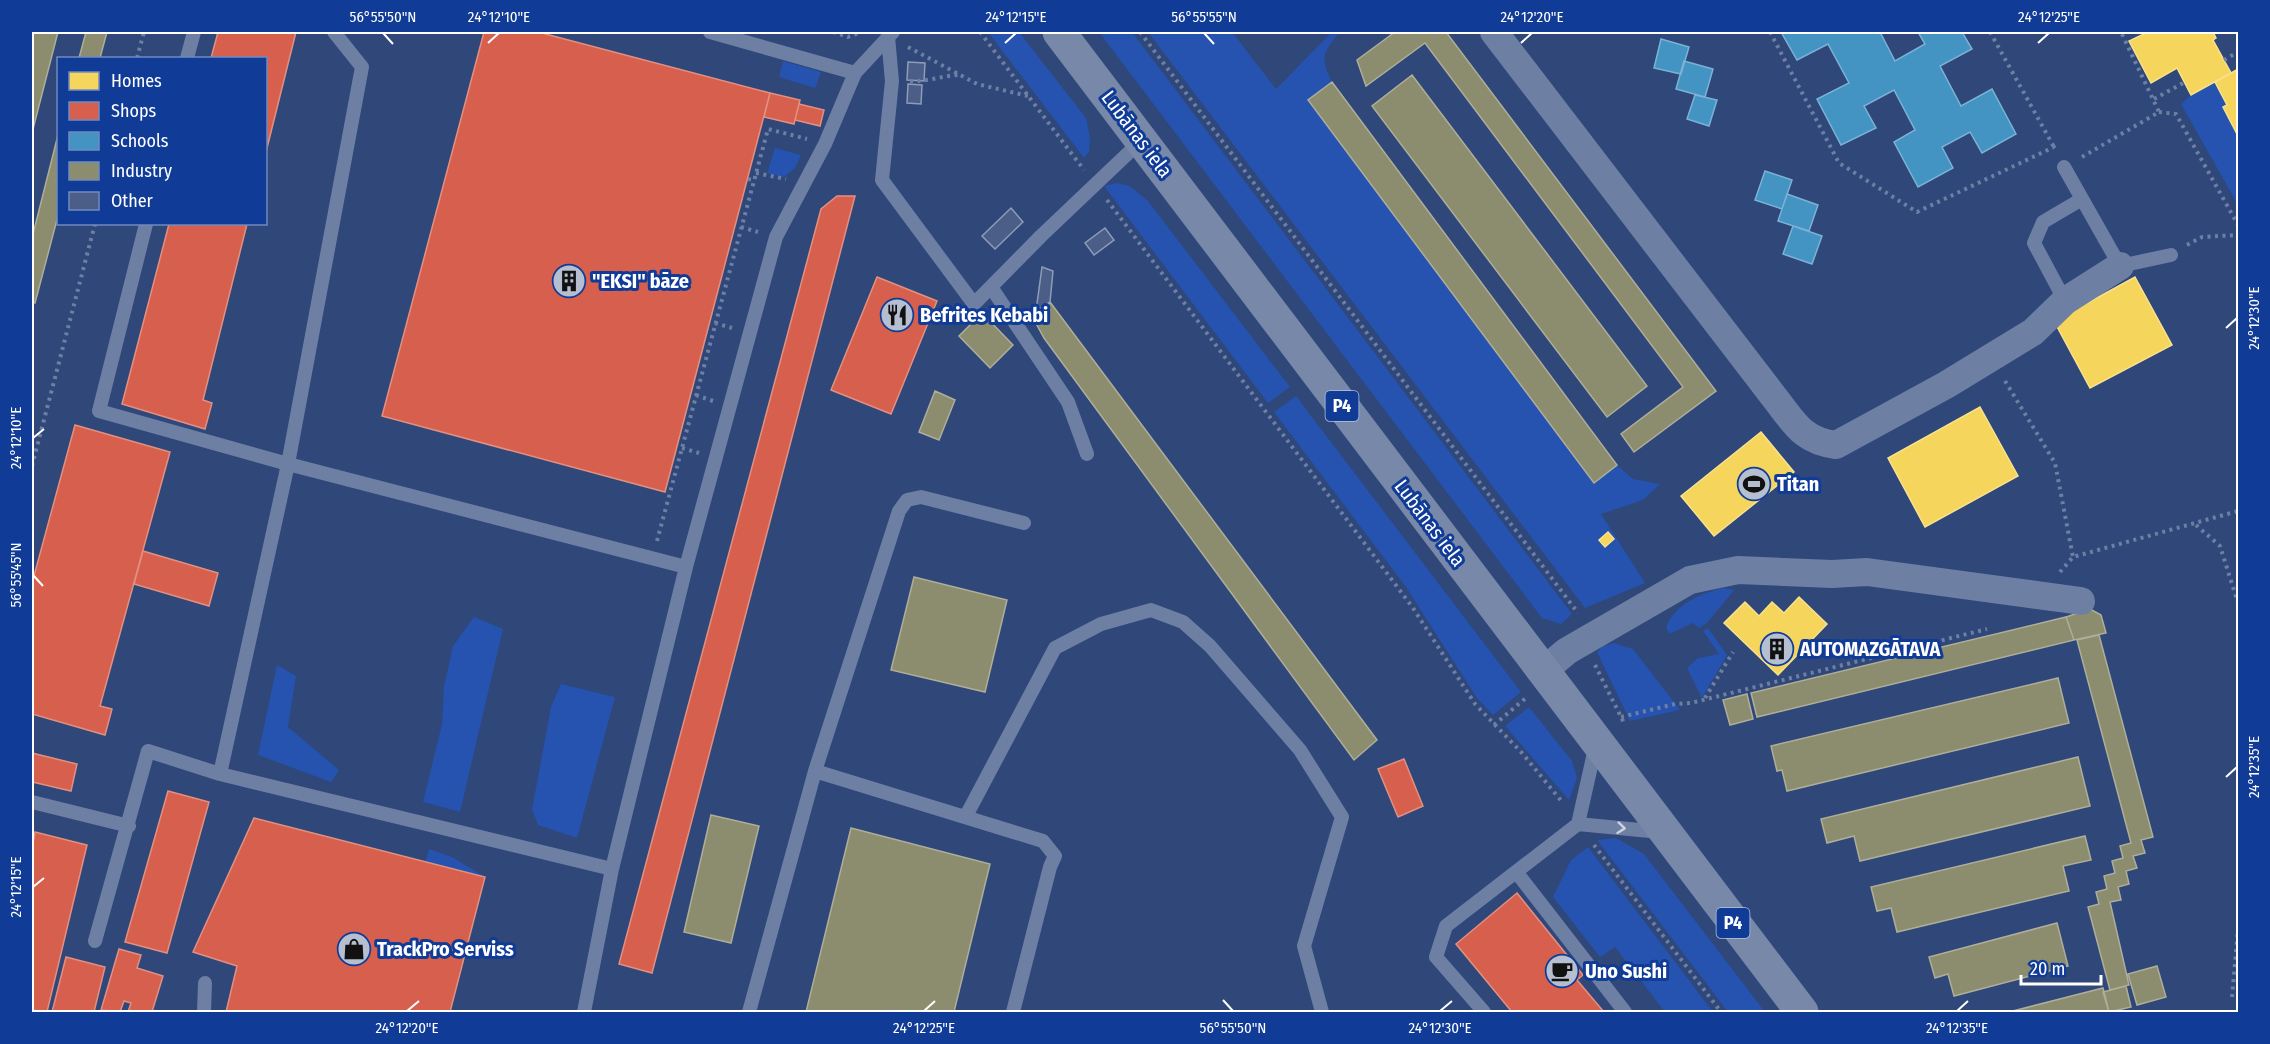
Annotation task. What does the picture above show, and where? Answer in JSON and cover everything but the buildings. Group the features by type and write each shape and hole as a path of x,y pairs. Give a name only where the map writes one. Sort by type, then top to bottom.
{"main road":[{"name":"Lubānas iela","path":"1059,32 1596,744 1802,1012"}],"street":[{"path":"1494,32 1806,437 1821,443 1836,445 2033,333 2065,301 2120,266"},
{"path":"1542,672 1584,641 1690,579 1738,570 1833,574 1867,572 2038,597 2081,601"}],"lane":[{"path":"187,57 194,32"},
{"path":"220,774 288,464 362,67 334,32"},
{"path":"710,32 855,74"},
{"path":"584,1012 612,869 686,567 776,237 825,144 855,74 890,34"},
{"path":"890,34 892,81 882,180 974,304 1142,140"},
{"path":"2064,167 2120,266 2171,255"},
{"path":"2065,301 2034,243 2043,222 2082,199"},
{"path":"146,225 99,411 288,464 686,567"},
{"path":"991,287 1068,402 1087,453"},
{"path":"749,1012 815,771 899,511 907,500 921,497 1024,523"},
{"path":"966,816 1055,648 1101,624 1151,610 1183,622 1210,646 1300,750 1342,817 1304,946 1322,1012"},
{"path":"1484,1012 1436,957 1446,926 1518,873 1578,824 1596,744"},
{"path":"95,941 129,826 148,751 220,774 612,869"},
{"path":"815,771 1043,840 1055,856 1050,867 1013,1012"},
{"path":"32,802 129,826"},
{"path":"1578,824 1664,833"},
{"path":"1518,873 1625,1012"},
{"path":"204,1012 205,983"}],"path":[{"path":"137,57 144,32"},
{"path":"833,32 848,37 861,32"},
{"path":"980,32 1400,589 1431,633 1475,704 1522,753 1721,1012"},
{"path":"1140,32 1577,609 1584,641 1624,723"},
{"path":"1770,32 1839,163 1917,212 2054,147"},
{"path":"1990,32 2064,167 2159,112 2176,114 2238,225"},
{"path":"2121,32 2159,112"},
{"path":"890,34 977,84 1029,96"},
{"path":"2224,60 2238,52"},
{"path":"892,81 926,82 935,76 959,75"},
{"path":"2154,100 2185,82"},
{"path":"652,558 677,459 682,448 691,405 696,395 715,323 718,302 768,129 825,144"},
{"path":"748,179 754,180"},
{"path":"32,466 94,225"},
{"path":"741,227 753,231"},
{"path":"2171,255 2202,237 2238,235"},
{"path":"715,323 726,326"},
{"path":"1991,357 2055,462 2073,557"},
{"path":"696,395 706,399"},
{"path":"682,448 692,451"},
{"path":"2038,597 2073,557 2238,512"},
{"path":"2196,525 2220,546 2238,603"},
{"path":"1621,717 1704,699 1987,629"},
{"path":"1704,699 1733,652"},
{"path":"1494,726 1526,700"},
{"path":"2232,997 2238,929"}],"shaded area":[{"path":"988,32 1019,32 1086,118 1090,138 1089,152 1084,158"},
{"path":"1099,32 1132,32 1572,614 1561,624 1542,618"},
{"path":"1148,32 1232,32 1276,89 1332,32 1340,32 1329,45 1325,56 1326,67 1332,82 1594,482 1617,465 1633,479 1660,484 1643,500 1601,514 1645,583 1585,608"},
{"path":"783,61 821,72 815,88 779,77"},
{"path":"2215,82 2227,105 2223,107 2238,136 2238,205 2181,104 2191,95"},
{"path":"775,148 801,155 795,168 784,177 767,173"},
{"path":"1117,183 1130,186 1148,201 1290,387 1268,403 1104,186"},
{"path":"1296,396 1521,692 1493,715 1477,698 1406,587 1274,412"},
{"path":"1723,588 1734,590 1707,623 1699,628 1693,623 1669,634 1666,627 1682,606 1706,593"},
{"path":"474,617 503,629 460,812 423,802 442,724 444,686 453,646"},
{"path":"1708,628 1727,655 1702,698 1687,668 1698,658 1719,654 1703,631"},
{"path":"1614,643 1633,649 1680,710 1630,721 1597,652 1603,646"},
{"path":"277,665 296,676 288,727 339,770 331,782 258,755"},
{"path":"561,684 615,697 577,838 538,825 532,809 551,707"},
{"path":"1529,707 1572,761 1577,778 1569,800 1505,726"},
{"path":"1616,838 1644,854 1765,1012 1728,1012 1597,840"},
{"path":"1588,847 1713,1012 1665,1012 1615,947 1600,957 1553,897 1571,860"},
{"path":"429,849 452,857 485,877 425,862"}],"place":[{"name":"\"EKSI\" bāze","path":"569,281"},
{"name":"Befrites Kebabi","path":"897,315"},
{"name":"Titan","path":"1754,484"},
{"name":"AUTOMAZGĀTAVA","path":"1777,649"},
{"name":"TrackPro Serviss","path":"354,949"},
{"name":"Uno Sushi","path":"1562,971"}]}
